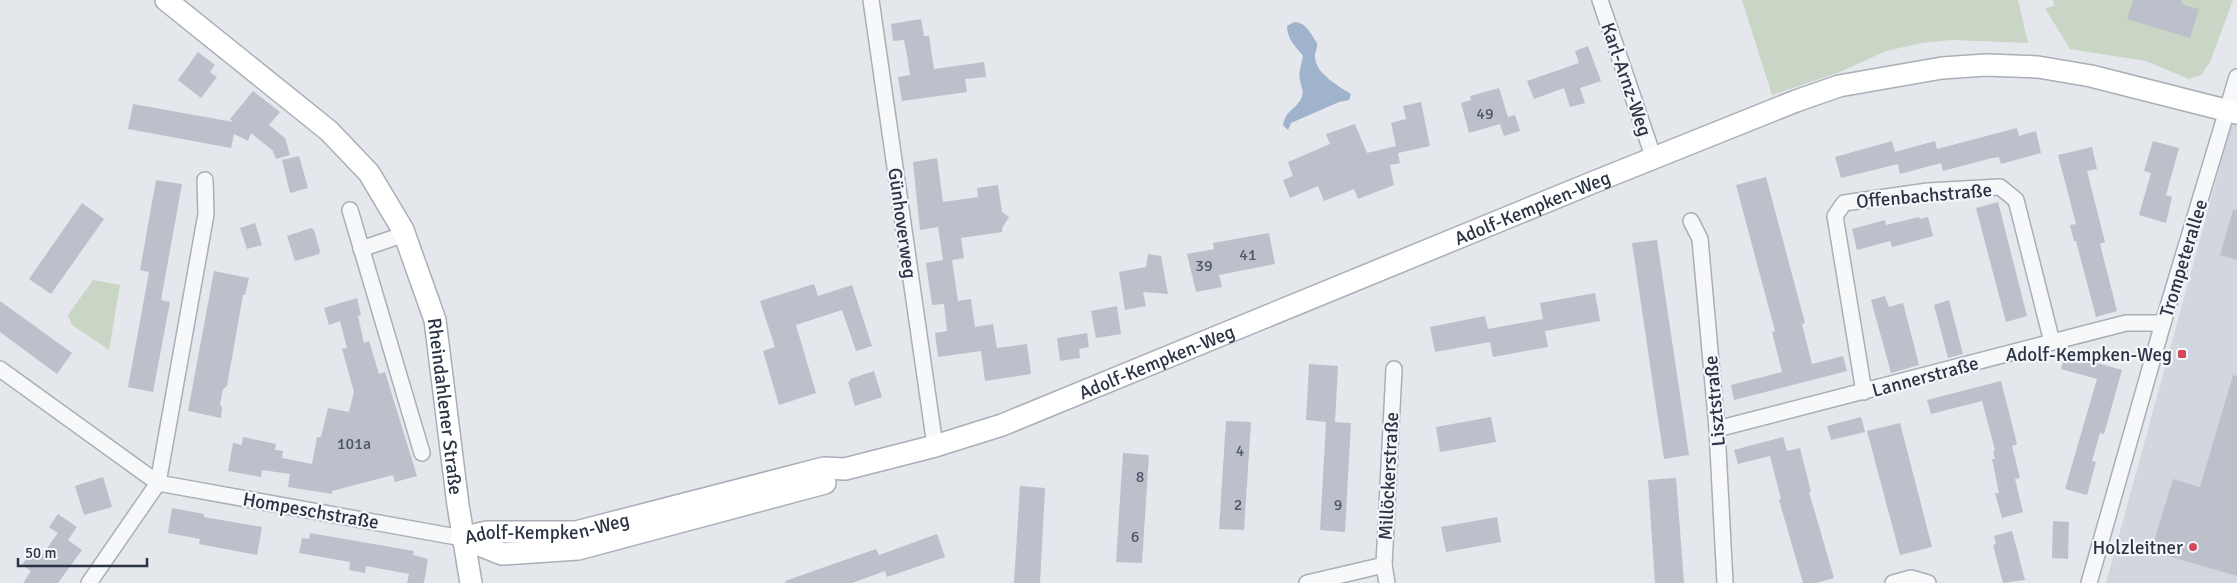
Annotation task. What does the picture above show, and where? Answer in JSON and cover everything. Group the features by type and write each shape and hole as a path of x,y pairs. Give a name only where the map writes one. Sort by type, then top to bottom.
{"main road":[{"name":"Rheindahlener Straße","path":"166,0 330,131 369,173 405,234 435,320 462,538 471,583"},
{"name":"Adolf-Kempken-Weg","path":"462,538 487,532 576,532 824,468 845,470 935,446 1002,425 1796,101 1840,86 1942,68 1986,65 2038,67 2091,76 2232,111"}],"street":[{"name":"Günhoverweg","path":"871,0 935,446"},
{"name":"Karl-Arnz-Weg","path":"1600,0 1654,159"},
{"name":"Trompeterallee","path":"2090,583 2163,324 2232,111 2237,77"},
{"path":"89,583 158,483 206,214 205,180"},
{"name":"Offenbachstraße","path":"1864,392 1835,216 1844,203 1928,191 2000,187 2016,200 2052,342"},
{"name":"Rheindahlener Straße","path":"350,210 422,453"},
{"name":"Lisztstraße","path":"1691,221 1700,239 1717,429 1725,583"},
{"path":"362,249 405,234"},
{"name":"Lannerstraße","path":"1717,429 2126,323 2163,324"},
{"name":"Hompeschstraße","path":"0,369 158,483 462,538"},
{"name":"Millöckerstraße","path":"1387,583 1384,565 1394,369"},
{"path":"1307,583 1384,565"},
{"path":"1893,583 1911,578 1928,583"}],"shaded area":[{"path":"2237,104 2237,583 2106,583 2226,144"}],"green space":[{"path":"1742,0 2018,0 2028,43 1952,40 1922,43 1886,51 1840,72 1772,95"},
{"path":"2053,0 2233,0 2210,62 2201,75 2189,79 2146,61 2070,49 2045,8 2054,6"},
{"path":"93,280 120,285 109,350 72,325 68,315"}],"water":[{"path":"1294,22 1305,26 1317,43 1315,58 1320,70 1329,79 1351,94 1349,100 1339,102 1291,123 1288,130 1283,125 1284,120 1288,113 1299,103 1303,94 1299,74 1303,56 1292,42 1287,31 1287,26"}],"building":[{"path":"2133,0 2182,0 2181,4 2199,9 2190,38 2127,19"},
{"path":"921,19 924,36 929,36 934,69 984,62 986,77 965,79 967,92 902,101 898,77 910,75 904,40 893,41 891,24"},
{"path":"1588,46 1601,81 1580,88 1585,103 1570,107 1564,88 1534,99 1527,81 1579,63 1575,51"},
{"path":"198,52 215,65 210,72 217,77 201,98 178,80"},
{"path":"1499,88 1508,117 1515,115 1520,131 1504,136 1500,124 1469,133 1461,103 1471,100 1470,96"},
{"path":"253,91 280,112 269,125 285,138 290,155 276,159 273,151 251,133 248,141 234,134 231,148 128,129 133,104 233,122 230,119"},
{"path":"1421,102 1430,146 1398,153 1400,163 1390,165 1394,185 1358,199 1354,189 1324,201 1318,186 1290,198 1283,180 1293,176 1288,162 1330,144 1326,134 1355,124 1367,153 1396,146 1391,123 1406,119 1403,106"},
{"path":"2017,128 2019,136 2036,131 2041,153 2001,164 1999,157 1992,158 1943,171 1941,163 1900,174 1898,164 1841,178 1835,157 1892,141 1895,152 1935,141 1937,149"},
{"path":"2153,141 2179,148 2166,195 2172,197 2166,223 2139,215 2151,173 2144,171"},
{"path":"2092,147 2097,169 2087,171 2105,242 2100,244 2117,311 2096,317 2070,225 2076,224 2058,155"},
{"path":"299,156 308,188 290,193 282,160"},
{"path":"937,158 943,202 978,197 977,188 998,185 1002,212 1009,217 1002,228 1002,232 961,238 964,258 952,260 958,301 971,299 975,327 993,324 997,348 1027,344 1031,374 985,381 981,351 938,357 935,333 947,331 944,304 932,305 926,263 943,260 938,227 920,230 913,162"},
{"path":"1766,177 1805,323 1802,324 1812,364 1843,356 1847,371 1734,400 1731,385 1782,372 1772,332 1775,331 1736,185"},
{"path":"156,180 182,184 161,300 170,302 153,392 128,387 149,272 140,270"},
{"path":"1998,202 2027,316 2006,322 1976,208"},
{"path":"82,203 104,219 51,294 29,279"},
{"path":"2233,210 2237,210 2237,260 2220,255"},
{"path":"1919,217 1920,219 1928,217 1933,236 1892,247 1890,241 1857,250 1852,229 1885,220 1886,225"},
{"path":"255,223 262,245 247,249 240,228"},
{"path":"311,228 314,230 320,251 319,254 295,261 287,236"},
{"path":"1269,233 1275,264 1219,275 1222,287 1196,292 1187,254 1214,249 1213,243"},
{"path":"1657,240 1689,455 1664,459 1632,243"},
{"path":"1148,254 1161,256 1168,294 1143,292 1146,306 1125,310 1119,272 1146,267"},
{"path":"214,271 249,278 245,295 243,295 227,386 223,389 220,404 222,408 221,418 188,411"},
{"path":"814,284 818,296 852,285 872,346 856,351 842,310 796,325 816,393 779,405 763,351 775,347 760,301"},
{"path":"1595,293 1600,321 1545,331 1548,347 1493,357 1490,342 1435,352 1430,327 1485,316 1488,329 1543,319 1540,303"},
{"path":"1885,296 1889,307 1903,303 1919,365 1891,373 1871,300"},
{"path":"357,298 361,315 358,316 364,343 369,341 379,374 385,372 417,476 395,482 393,475 332,491 332,494 288,487 290,474 262,470 261,477 228,471 233,443 242,445 243,437 276,444 275,450 283,451 282,458 312,464 317,437 321,437 328,408 349,412 354,392 342,349 347,348 340,321 329,325 324,308"},
{"path":"1949,300 1963,354 1948,358 1934,305"},
{"path":"0,301 72,353 57,374 0,332"},
{"path":"1117,306 1121,334 1096,338 1091,311"},
{"path":"1087,333 1089,347 1079,349 1080,358 1060,361 1057,338"},
{"path":"2065,354 2122,370 2104,434 2100,433 2092,461 2096,462 2087,495 2065,489 2097,379 2061,369"},
{"path":"1309,364 1338,366 1335,422 1351,423 1345,532 1320,530 1326,422 1306,420"},
{"path":"874,371 882,397 855,406 848,382 850,379"},
{"path":"2233,375 2237,376 2237,576 2151,551 2173,479 2200,487"},
{"path":"2001,381 2017,444 2012,446 2020,478 2015,479 2023,512 2002,518 1995,493 1999,493 1992,459 1995,459 1993,451 1995,450 1982,401 1931,414 1927,400"},
{"path":"1491,417 1496,442 1440,452 1436,427"},
{"path":"1861,417 1865,432 1831,440 1827,426"},
{"path":"1226,421 1251,422 1244,530 1219,529"},
{"path":"1900,423 1932,547 1900,555 1867,431"},
{"path":"1783,437 1787,451 1800,448 1811,492 1809,492 1834,578 1816,583 1803,583 1779,500 1781,499 1770,456 1738,464 1734,450"},
{"path":"1123,453 1149,455 1142,563 1116,562"},
{"path":"103,477 112,507 84,515 75,486"},
{"path":"1676,478 1684,583 1655,583 1648,480"},
{"path":"1020,486 1045,488 1040,583 1014,583"},
{"path":"172,508 204,514 204,517 262,527 257,555 199,544 200,539 168,533"},
{"path":"58,514 77,527 68,540 49,527"},
{"path":"1497,517 1501,542 1446,552 1441,527"},
{"path":"2053,521 2069,522 2068,559 2052,558"},
{"path":"2012,531 2025,580 2003,583 1993,545 1996,544 1994,536"},
{"path":"58,533 82,550 58,583 23,583 31,571 22,565 31,552 40,558"},
{"path":"310,533 414,551 413,555 428,559 424,583 407,583 409,574 366,566 365,573 349,570 350,562 299,553 302,538 309,539"},
{"path":"937,534 945,557 887,577 885,571 852,583 786,583 785,581 876,549 879,555"}],"place":[{"name":"Adolf-Kempken-Weg","path":"2182,354"},
{"name":"Holzleitner","path":"2193,547"}]}
